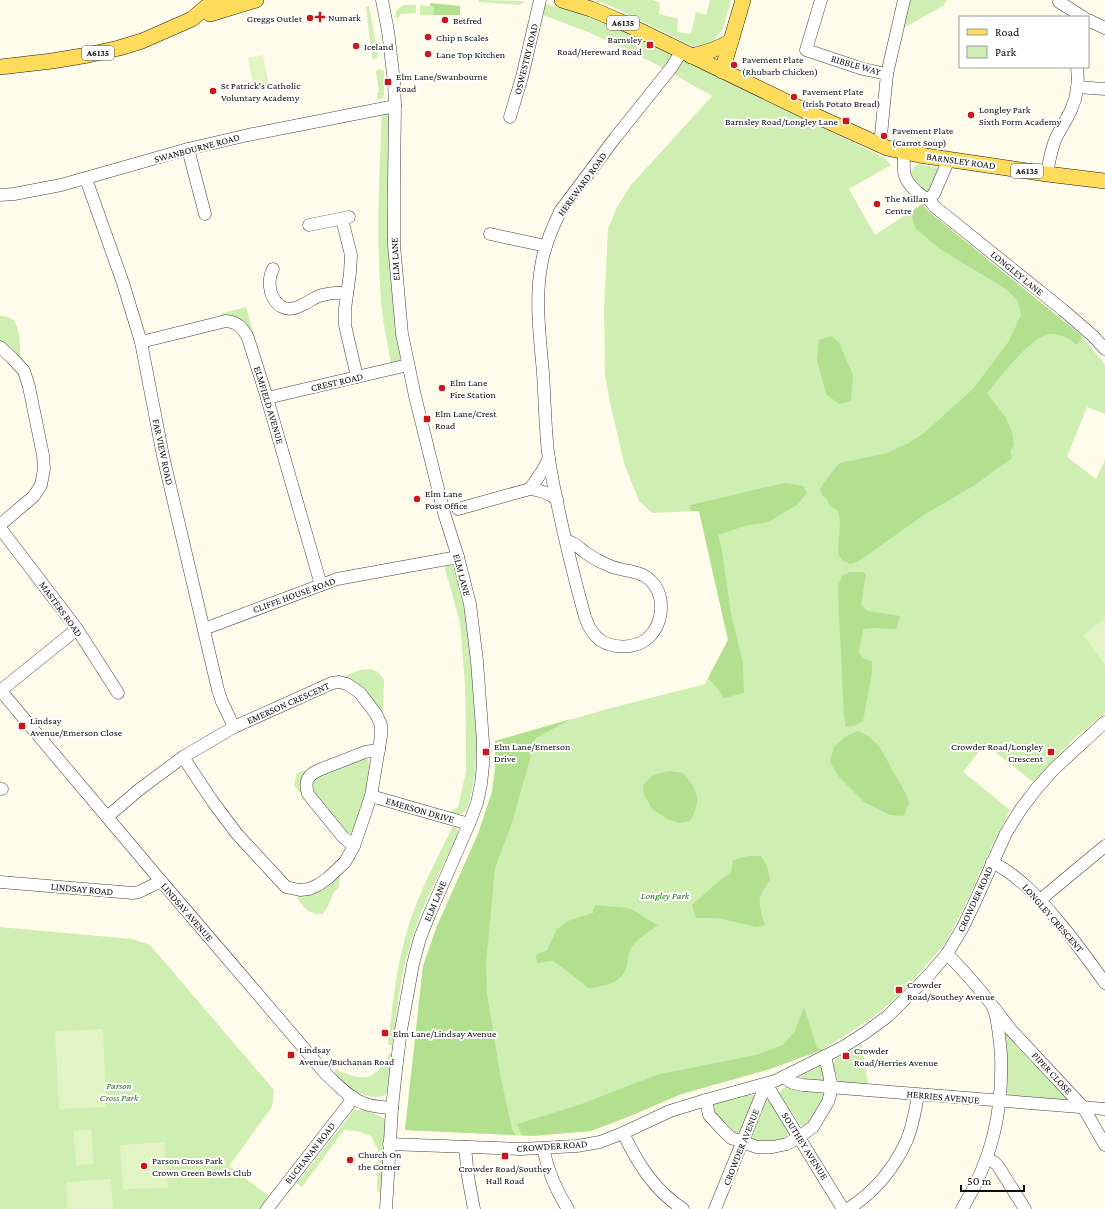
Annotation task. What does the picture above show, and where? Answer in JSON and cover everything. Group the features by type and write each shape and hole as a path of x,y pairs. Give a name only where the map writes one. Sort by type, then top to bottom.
{"main road":[{"name":"A6135","path":"0,67 52,61 119,48 142,41 192,19 206,7 223,0"},
{"name":"A6135","path":"206,7 256,0"},
{"name":"BARNSLEY ROAD","path":"562,0 591,9 654,37 686,54 887,148 904,152 1047,174 1105,181"},
{"path":"722,71 743,0"},
{"path":"686,54 705,54 731,41"}],"street":[{"name":"ELM LANE","path":"382,0 392,59 395,106 394,245 402,334 408,365 444,513 470,604 483,742 483,765 477,802 420,938 413,964 401,1030 392,1108 386,1209"},
{"name":"OSWESTRY ROAD","path":"510,117 522,77 540,0"},
{"name":"RIBBLE WAY","path":"820,0 806,50 863,70 887,74"},
{"path":"880,145 887,74 904,0"},
{"path":"1058,1 1063,16"},
{"path":"1058,1 1081,16"},
{"path":"1089,20 1105,28"},
{"name":"HEREWARD ROAD","path":"566,541 577,544 585,552 608,566 642,574 650,580 660,595 662,603 655,629 649,637 641,643 632,646 622,646 606,643 593,634 588,627 566,541 549,458 538,309 541,266 546,246 561,210 614,138 671,68 686,54"},
{"path":"1047,174 1052,149 1072,109 1077,87 1077,68"},
{"path":"1077,87 1105,89"},
{"name":"SWANBOURNE ROAD","path":"0,195 35,191 86,179 188,149 248,135 395,106"},
{"path":"188,149 205,214"},
{"name":"LONGLEY LANE","path":"904,152 905,179 908,184 924,198 928,198 935,207 1064,310 1105,349"},
{"path":"928,198 934,194 949,159"},
{"name":"FAR VIEW ROAD","path":"86,179 123,283 142,342 163,456 218,690 234,727"},
{"path":"309,225 345,218 351,255 345,309 345,325 357,377"},
{"path":"490,234 546,246"},
{"path":"273,269 271,273 270,290 276,304 283,308 292,309 300,307 309,301 328,293 347,293"},
{"name":"ELMFIELD AVENUE","path":"142,342 226,321 233,321 244,330 248,338 267,398 321,584"},
{"path":"0,347 24,371 29,387 43,455 44,469 41,485 34,496 0,526"},
{"name":"CREST ROAD","path":"267,398 408,365"},
{"path":"530,489 544,470 549,458"},
{"path":"458,509 530,489 539,490 557,498"},
{"name":"MASTERS ROAD","path":"0,526 77,629 118,693"},
{"name":"CLIFFE HOUSE ROAD","path":"204,628 337,579 458,558"},
{"path":"0,690 77,629"},
{"name":"EMERSON CRESCENT","path":"107,817 140,789 183,757 234,727 332,683 339,682 347,684 360,693 376,714 381,724 381,736 371,796 354,846 345,862 328,878 309,889 300,890 286,887 237,834 213,802 183,757"},
{"name":"LINDSAY AVENUE","path":"0,690 326,1074 338,1086 362,1103 392,1108"},
{"name":"CROWDER ROAD","path":"389,1144 543,1149 578,1146 600,1142 670,1111 766,1084 825,1056 859,1036 888,1016 928,976 947,954 972,910 1006,833 1021,809 1054,769 1105,722"},
{"path":"354,846 343,836 308,794 306,782 312,773 365,752 379,750"},
{"name":"EMERSON DRIVE","path":"371,796 469,824"},
{"path":"1040,900 1104,848"},
{"name":"LONGLEY CRESCENT","path":"992,862 1005,869 1021,881 1040,900 1073,939 1105,983"},
{"name":"LINDSAY ROAD","path":"0,882 133,893 140,892 161,881"},
{"name":"PIPER CLOSE","path":"947,954 972,979 1011,1030 1083,1107 1105,1144"},
{"path":"962,1209 974,1190 988,1159 1000,1101 1000,1042 993,1007"},
{"path":"706,1100 709,1115 731,1138 757,1147 774,1147 787,1144 813,1127 828,1102 832,1088 825,1056"},
{"name":"HERRIES AVENUE","path":"783,1077 793,1083 832,1088 1105,1109"},
{"name":"SOUTHEY AVENUE","path":"766,1084 843,1209"},
{"name":"CROWDER AVENUE","path":"715,1209 766,1084"},
{"path":"848,1209 861,1200 878,1184 894,1164 906,1142 914,1116 918,1095"},
{"name":"BUCHANAN ROAD","path":"267,1209 353,1097"},
{"path":"623,1133 634,1156 642,1168 665,1195 683,1209"},
{"path":"465,1147 468,1177 474,1209"},
{"path":"543,1149 555,1186 568,1209"},
{"path":"988,1159 998,1166 1025,1209"}],"green space":[{"path":"479,0 525,1 520,5 479,2"},
{"path":"594,0 652,0 660,3 659,14 678,19 677,32 691,34 696,12 706,15 710,0 731,0 723,29 712,42 700,47 690,45 613,7"},
{"path":"909,0 947,0 943,6 902,29"},
{"path":"430,3 460,6 460,15 434,15 434,7 430,6"},
{"name":"Longley Park","path":"545,4 572,11 610,25 883,157 891,165 849,189 875,235 922,204 928,211 1083,337 1105,365 1105,414 1087,407 1067,457 1096,479 1105,460 1105,713 1075,738 1033,782 985,744 963,772 1010,810 946,942 896,998 869,1020 822,1050 770,1069 681,1094 591,1131 531,1136 405,1130 423,966 437,926 478,834 492,792 495,769 495,741 615,707 705,684 728,640 699,511 652,513 639,501 624,463 605,374 604,309 608,229 617,207 631,185 712,96 650,61 588,32 543,15"},
{"path":"404,5 416,5 416,13 400,14 400,17 395,18 400,7"},
{"path":"420,5 434,7 434,15 420,15"},
{"path":"369,6 378,56 376,59 372,58 366,7"},
{"path":"263,55 269,86 254,89 248,58"},
{"path":"379,69 384,71 384,94 383,98 378,100 377,93 379,93 376,72"},
{"path":"382,113 388,114 391,119 387,205 401,353 400,360 394,364 391,363 383,322 379,276 378,206"},
{"path":"918,164 938,168 938,173 929,193 911,179 912,170"},
{"path":"922,204 928,211 1082,336 1077,345 1064,337 1055,334 1037,339 1018,356 987,393 1006,418 1012,432 1014,446 1010,450 1012,458 975,485 927,513 857,562 850,564 842,560 838,554 840,521 838,511 830,506 827,499 822,495 820,489 823,484 840,463 887,453 909,443 924,433 973,389 1009,341 1021,315 1018,301 1006,289 940,249 915,228 911,212"},
{"path":"246,307 254,335 236,319 219,314"},
{"path":"0,316 10,318 16,324 19,334 21,359 0,342"},
{"path":"832,336 839,343 853,375 851,401 839,404 826,394 817,360 819,340"},
{"path":"785,483 803,486 807,493 797,505 768,522 745,526 718,535 722,551 731,614 743,663 744,693 724,698 708,678 728,640 699,511 691,511 690,505"},
{"path":"444,565 455,567 466,615 471,647 477,742 475,774 470,799 466,810 461,814 450,812 458,807 466,772 465,685 460,622"},
{"path":"850,572 862,572 866,574 861,605 868,611 900,616 896,629 863,629 859,652 862,658 872,661 872,672 863,721 854,726 846,727 844,716 838,586 842,576"},
{"path":"1105,619 1105,665 1083,635"},
{"path":"371,669 378,672 384,680 383,712 381,714 346,678 348,675 359,670"},
{"path":"571,719 536,738 512,823 495,868 486,964 487,994 500,1074 512,1129 516,1135 405,1130 423,966 437,926 478,834 492,792 495,769 495,741"},
{"path":"858,731 868,736 879,746 906,794 909,803 904,816 890,815 864,802 839,777 830,762 834,747 845,737"},
{"path":"365,758 369,761 369,766 364,801 359,820 351,833 348,833 313,793 311,783 314,777"},
{"path":"314,767 308,801 294,786 297,773"},
{"path":"669,771 683,773 695,790 697,801 694,814 690,821 680,823 667,819 652,809 644,794 643,785 653,775"},
{"path":"453,826 458,830 458,835 430,892 413,937 402,975 392,1045 388,1045 396,980 408,927 426,882"},
{"path":"748,856 761,856 767,866 770,880 765,886 760,897 760,906 765,925 757,927 717,918 696,918 692,905 719,881 731,873 733,860"},
{"path":"340,874 339,887 334,892 323,914 315,914 307,910 301,904 297,897 299,895"},
{"path":"596,905 628,908 636,911 658,925 639,939 633,946 629,952 625,971 617,980 606,985 588,988 553,961 537,963 536,955 547,950 557,929 568,921 593,913 593,909"},
{"name":"Parson Cross Park","path":"0,927 132,939 150,945 274,1090 272,1107 229,1166 270,1197 261,1209 0,1209"},
{"path":"804,1007 817,1048 822,1050 770,1069 681,1094 591,1131 531,1136 522,1135 517,1124 579,1105 656,1075 756,1055 783,1045 795,1031"},
{"path":"1001,1026 1070,1096 1070,1102 1009,1095 1006,1090"},
{"path":"103,1029 106,1107 59,1109 55,1031"},
{"path":"862,1044 868,1085 841,1083 838,1080 833,1066 834,1061"},
{"path":"389,1054 392,1054 391,1081 388,1091 381,1097 358,1093 332,1078 336,1069 353,1076 370,1076 379,1069"},
{"path":"822,1065 826,1081 814,1081 798,1077"},
{"path":"784,1087 825,1094 825,1099 809,1125 800,1125 779,1093"},
{"path":"749,1094 754,1095 755,1099 742,1131 737,1134 733,1133 713,1112 713,1107 715,1103"},
{"path":"768,1100 772,1103 789,1133 782,1139 766,1143 751,1139 751,1134 764,1101"},
{"path":"354,1110 364,1110 374,1113 391,1123 386,1192 377,1191 378,1150 371,1136 357,1131 344,1130 302,1187 297,1183"},
{"path":"91,1129 94,1164 76,1165 73,1131"},
{"name":"Parson Cross Park Crown Green Bowls Club","path":"165,1142 168,1188 123,1189 120,1145"},
{"path":"111,1179 113,1209 67,1209 66,1182"}],"place":[{"name":"Numark","path":"320,17"},
{"name":"Greggs Outlet","path":"310,18"},
{"name":"Betfred","path":"445,20"},
{"name":"Chip n Scales","path":"428,37"},
{"name":"Barnsley Road/Hereward Road","path":"650,45"},
{"name":"Iceland","path":"356,46"},
{"name":"Lane Top Kitchen","path":"428,54"},
{"name":"Pavement Plate (Rhubarb Chicken)","path":"734,65"},
{"name":"Elm Lane/Swanbourne Road","path":"388,82"},
{"name":"St Patrick's Catholic Voluntary Academy","path":"213,91"},
{"name":"Pavement Plate (Irish Potato Bread)","path":"794,97"},
{"name":"Longley Park Sixth Form Academy","path":"971,115"},
{"name":"Barnsley Road/Longley Lane","path":"846,121"},
{"name":"Pavement Plate (Carrot Soup)","path":"884,136"},
{"name":"The Millan Centre","path":"877,204"},
{"name":"Elm Lane Fire Station","path":"442,388"},
{"name":"Elm Lane/Crest Road","path":"427,419"},
{"name":"Elm Lane Post Office","path":"417,499"},
{"name":"Lindsay Avenue/Emerson Close","path":"22,726"},
{"name":"Elm Lane/Emerson Drive","path":"486,752"},
{"name":"Crowder Road/Longley Crescent","path":"1051,752"},
{"name":"Crowder Road/Southey Avenue","path":"899,990"},
{"name":"Elm Lane/Lindsay Avenue","path":"385,1033"},
{"name":"Lindsay Avenue/Buchanan Road","path":"291,1055"},
{"name":"Crowder Road/Herries Avenue","path":"846,1056"},
{"name":"Crowder Road/Southey Hall Road","path":"505,1156"},
{"name":"Church On the Corner","path":"350,1160"},
{"name":"Parson Cross Park Crown Green Bowls Club","path":"144,1166"}]}
